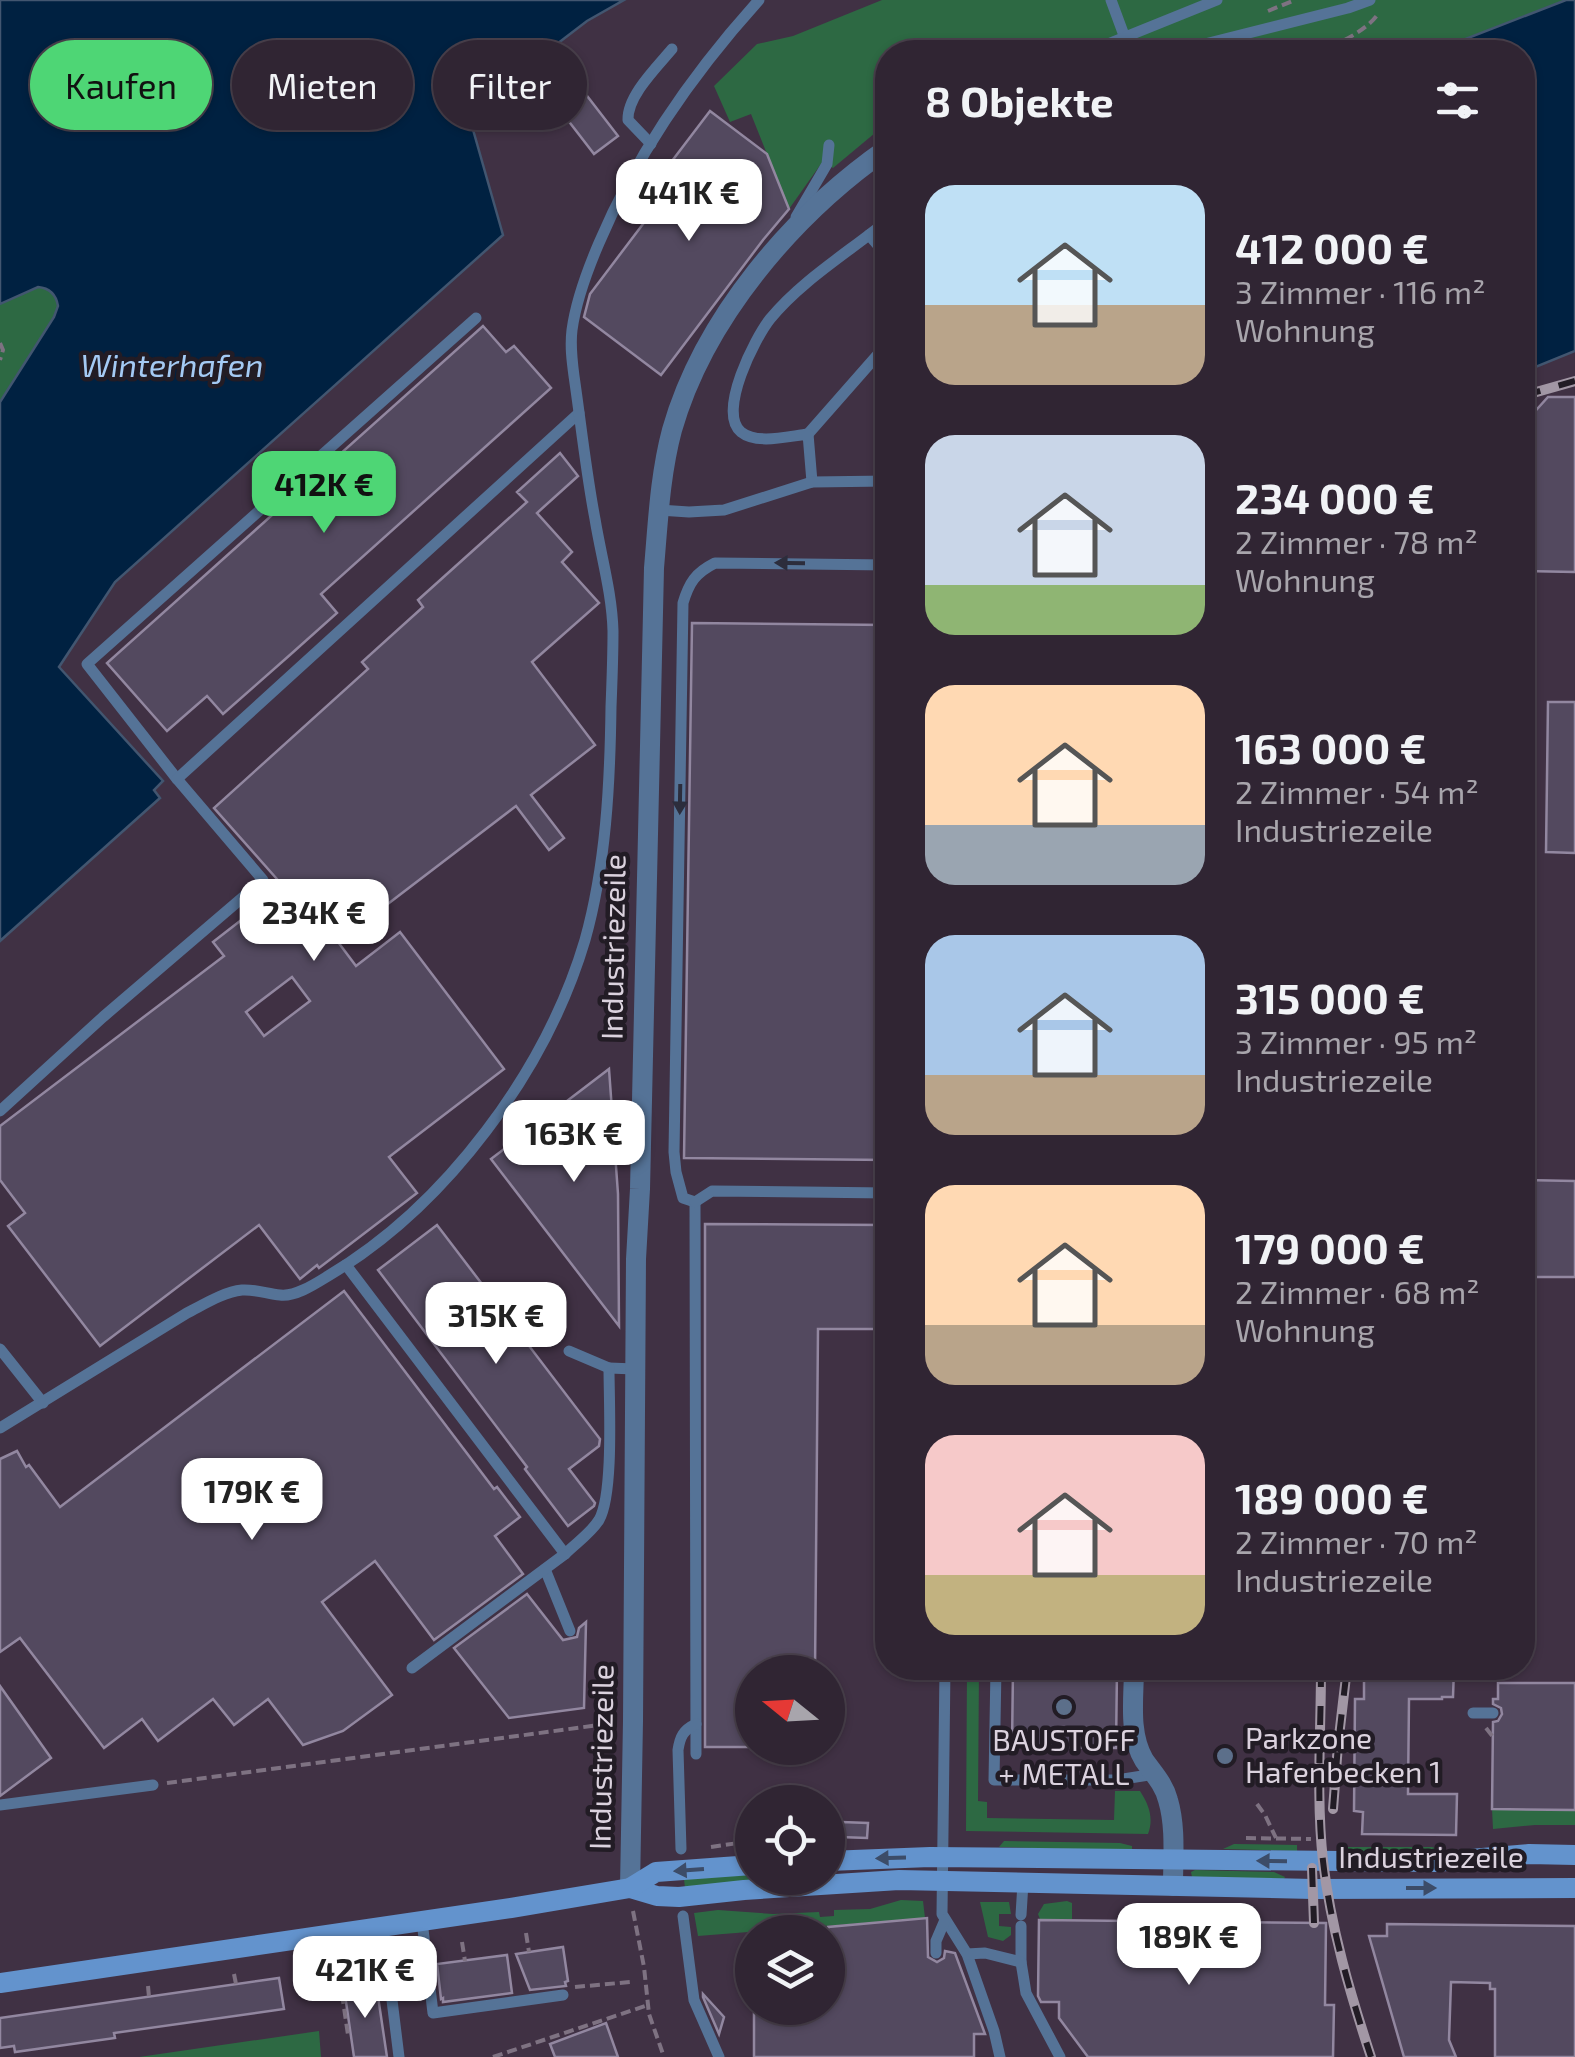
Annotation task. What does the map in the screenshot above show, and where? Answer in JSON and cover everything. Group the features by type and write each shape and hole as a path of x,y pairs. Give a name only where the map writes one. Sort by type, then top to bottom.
{"main road":[{"name":"Industriezeile","path":"845,1861 1435,1862 1575,1854"},
{"name":"Industriezeile","path":"0,1983 630,1888 656,1872 735,1866"},
{"name":"Industriezeile","path":"630,1888 679,1897 843,1883 942,1880 1313,1889 1575,1888"}],"street":[{"name":"Industriezeile","path":"630,1888 636,1259 654,568 659,510 671,434 689,382 710,340 781,242 841,183 875,158"},
{"path":"1134,1680 1137,1744 1167,1794 1172,1817 1173,1886"},
{"path":"1023,1859 1023,1883"}],"lane":[{"path":"0,1428 212,1300 242,1290 284,1296 346,1265 416,1210 480,1138 548,1031 586,936 601,864 610,736 613,629 571,352 577,304 606,225 651,144 705,64 759,0"},
{"path":"1111,0 1124,38"},
{"path":"1119,40 1217,0"},
{"path":"1221,40 1375,4"},
{"path":"651,144 628,120 627,111 672,49"},
{"path":"781,242 827,164 829,145"},
{"path":"875,230 802,288 770,320 743,369 734,398 734,423 752,437 808,434 875,359"},
{"path":"869,235 875,242"},
{"path":"0,1111 263,880 86,664 476,318"},
{"path":"177,779 579,413"},
{"path":"808,434 812,482"},
{"path":"659,510 724,510 812,482 875,481"},
{"path":"875,565 714,564 700,570 689,584 683,603 674,1152 683,1198 695,1202 712,1192 875,1193"},
{"path":"695,1202 696,1754"},
{"path":"346,1265 565,1554"},
{"path":"0,1349 43,1403"},
{"path":"569,1351 610,1368 635,1368"},
{"path":"412,1668 565,1554 595,1525 605,1503 610,1368"},
{"path":"545,1569 570,1631"},
{"path":"945,1680 942,1914 968,1954 1000,2057"},
{"path":"996,1680 994,1780 1117,1780 1156,1774"},
{"path":"1474,1713 1493,1713"},
{"path":"681,1849 678,1750 686,1729 696,1724"},
{"path":"0,1805 153,1784"},
{"path":"1023,1883 1020,1962 1026,1993 1060,2057"},
{"path":"684,1916 694,2000 719,2057"},
{"path":"936,1954 945,1920"},
{"path":"422,1921 434,2013 563,1995"},
{"path":"383,1927 399,2057"},
{"path":"968,1954 985,1953 1020,1962"},
{"path":"340,1979 388,1972"}],"path":[{"path":"1344,40 1377,16 1375,4"},
{"path":"0,343 0,360"},
{"path":"153,1784 634,1721"},
{"path":"1257,1804 1276,1838"},
{"path":"630,1888 648,2005 664,2057"},
{"path":"526,1932 529,1952"},
{"path":"462,1942 465,1961"},
{"path":"234,1974 236,1984"},
{"path":"340,1979 348,2035 351,2034"},
{"path":"563,1995 568,1988 630,1982"},
{"path":"148,1986 149,1997"},
{"path":"493,2057 648,2005"}],"green space":[{"path":"882,0 1566,0 1463,40 875,40 875,133 833,168 823,161 789,209 751,114 730,122 714,86 757,44 793,36"},
{"path":"38,287 53,294 58,311 0,402 0,304"},
{"path":"967,1680 979,1680 978,1801 987,1802 987,1818 1114,1820 1115,1791 1140,1791 1151,1822 1148,1834 966,1831"},
{"path":"1492,1809 1575,1810 1575,1825 1493,1829"},
{"path":"1004,1841 1120,1843 1132,1846 1132,1851 999,1847"},
{"path":"1234,1844 1297,1845 1297,1851 1223,1849"},
{"path":"1344,1847 1432,1847 1438,1849 1344,1852"},
{"path":"1195,1870 1274,1872 1285,1877 1192,1877"},
{"path":"735,1875 735,1884 685,1888 684,1879"},
{"path":"901,1900 923,1901 925,1918 845,1924 845,1915 834,1915 834,1910 870,1909"},
{"path":"980,1902 1009,1902 1011,1914 999,1914 999,1926 1011,1927 1011,1935 1003,1941 988,1937"},
{"path":"1072,1903 1072,1919 1040,1919 1038,1914 1044,1904"},
{"path":"718,1910 820,1915 735,1915 735,1933 698,1936 694,1913"},
{"path":"319,2031 321,2057 139,2057"}],"water":[{"name":"Winterhafen","path":"0,0 624,0 562,40 433,40 433,130 473,130 503,235 115,582 59,667 163,781 154,790 160,798 0,941 0,402 58,306 51,292 38,287 0,304"},
{"path":"1566,0 1575,0 1575,351 1535,367 1535,40 1463,40"}],"building":[{"path":"587,96 618,136 594,154 575,130 587,130"},
{"path":"710,111 767,154 789,209 661,375 584,317 590,294 668,191 656,182"},
{"path":"483,326 506,352 514,346 551,388 321,594 337,613 223,714 207,696 167,731 107,663"},
{"path":"1548,397 1575,397 1575,572 1535,571 1535,411"},
{"path":"560,453 578,476 537,513 572,552 562,562 599,603 532,662 595,745 531,795 564,838 549,850 516,806 338,942 356,966 400,932 504,1069 389,1157 417,1193 319,1268 317,1265 300,1279 259,1225 100,1346 8,1226 25,1213 0,1180 0,1126 224,956 213,942 284,887 214,808 368,669 362,662 423,607 418,600 527,502 517,492","holes":["292,977 310,1001 264,1036 246,1012"]},
{"path":"692,623 875,625 875,1160 684,1158"},
{"path":"1548,702 1575,702 1575,853 1546,852"},
{"path":"609,1069 618,1194 619,1326 491,1159"},
{"path":"1535,1180 1575,1181 1575,1277 1535,1277"},
{"path":"705,1224 875,1225 875,1329 818,1329 815,1655 735,1655 735,1747 705,1747"},
{"path":"437,1225 600,1439 599,1446 569,1469 595,1503 568,1526 378,1270"},
{"path":"344,1291 494,1489 497,1487 520,1517 495,1536 523,1574 434,1640 375,1561 322,1602 392,1695 343,1731 303,1745 268,1699 234,1725 213,1699 158,1741 142,1719 104,1748 20,1638 0,1652 0,1459 17,1451 60,1507"},
{"path":"527,1594 563,1640 577,1637 586,1622 584,1708 509,1718 454,1648"},
{"name":"BAUSTOFF + METALL","path":"1013,1680 1117,1680 1116,1748 1012,1747"},
{"path":"1364,1680 1454,1680 1453,1697 1409,1699 1408,1794 1457,1794 1456,1835 1362,1834 1363,1812 1354,1811 1355,1699 1364,1699"},
{"path":"1498,1683 1575,1683 1575,1810 1492,1809 1493,1722 1502,1714 1501,1708 1493,1704 1493,1699 1498,1699"},
{"path":"0,1686 51,1758 0,1796"},
{"path":"845,1822 868,1823 867,1838 845,1837"},
{"path":"927,1918 928,1957 937,1962 944,1958 945,1951 955,1953 985,2034 974,2034 974,2057 754,2057 754,2025 845,2025 845,1925"},
{"path":"1039,1920 1326,1923 1325,2005 1334,2005 1333,2057 1088,2057 1059,2018 1059,2002 1041,2002 1038,1996"},
{"path":"1387,1924 1575,1926 1575,2057 1495,2057 1495,1989 1490,1989 1490,1983 1451,1982 1449,2040 1456,2057 1404,2057 1369,1936 1387,1936"},
{"path":"563,1947 566,1986 530,1990 516,1954"},
{"path":"507,1955 512,1993 443,2002 437,1964"},
{"path":"279,1978 284,2009 114,2033 115,2038 15,2052 14,2046 0,2048 0,2018"},
{"path":"376,1983 387,2057 354,2057 344,1988"},
{"path":"703,1997 724,2017 719,2034"},
{"path":"606,2023 618,2057 555,2057 550,2044"}],"railway":[{"path":"1535,392 1575,381"},
{"path":"1321,1680 1319,1789 1323,1861 1342,1961 1371,2057"},
{"path":"1333,1809 1346,1680"},
{"path":"1312,1868 1314,1923"}],"place":[{"name":"BAUSTOFF + METALL","path":"1064,1707"},
{"name":"Parkzone Hafenbecken 1","path":"1225,1756"}]}
